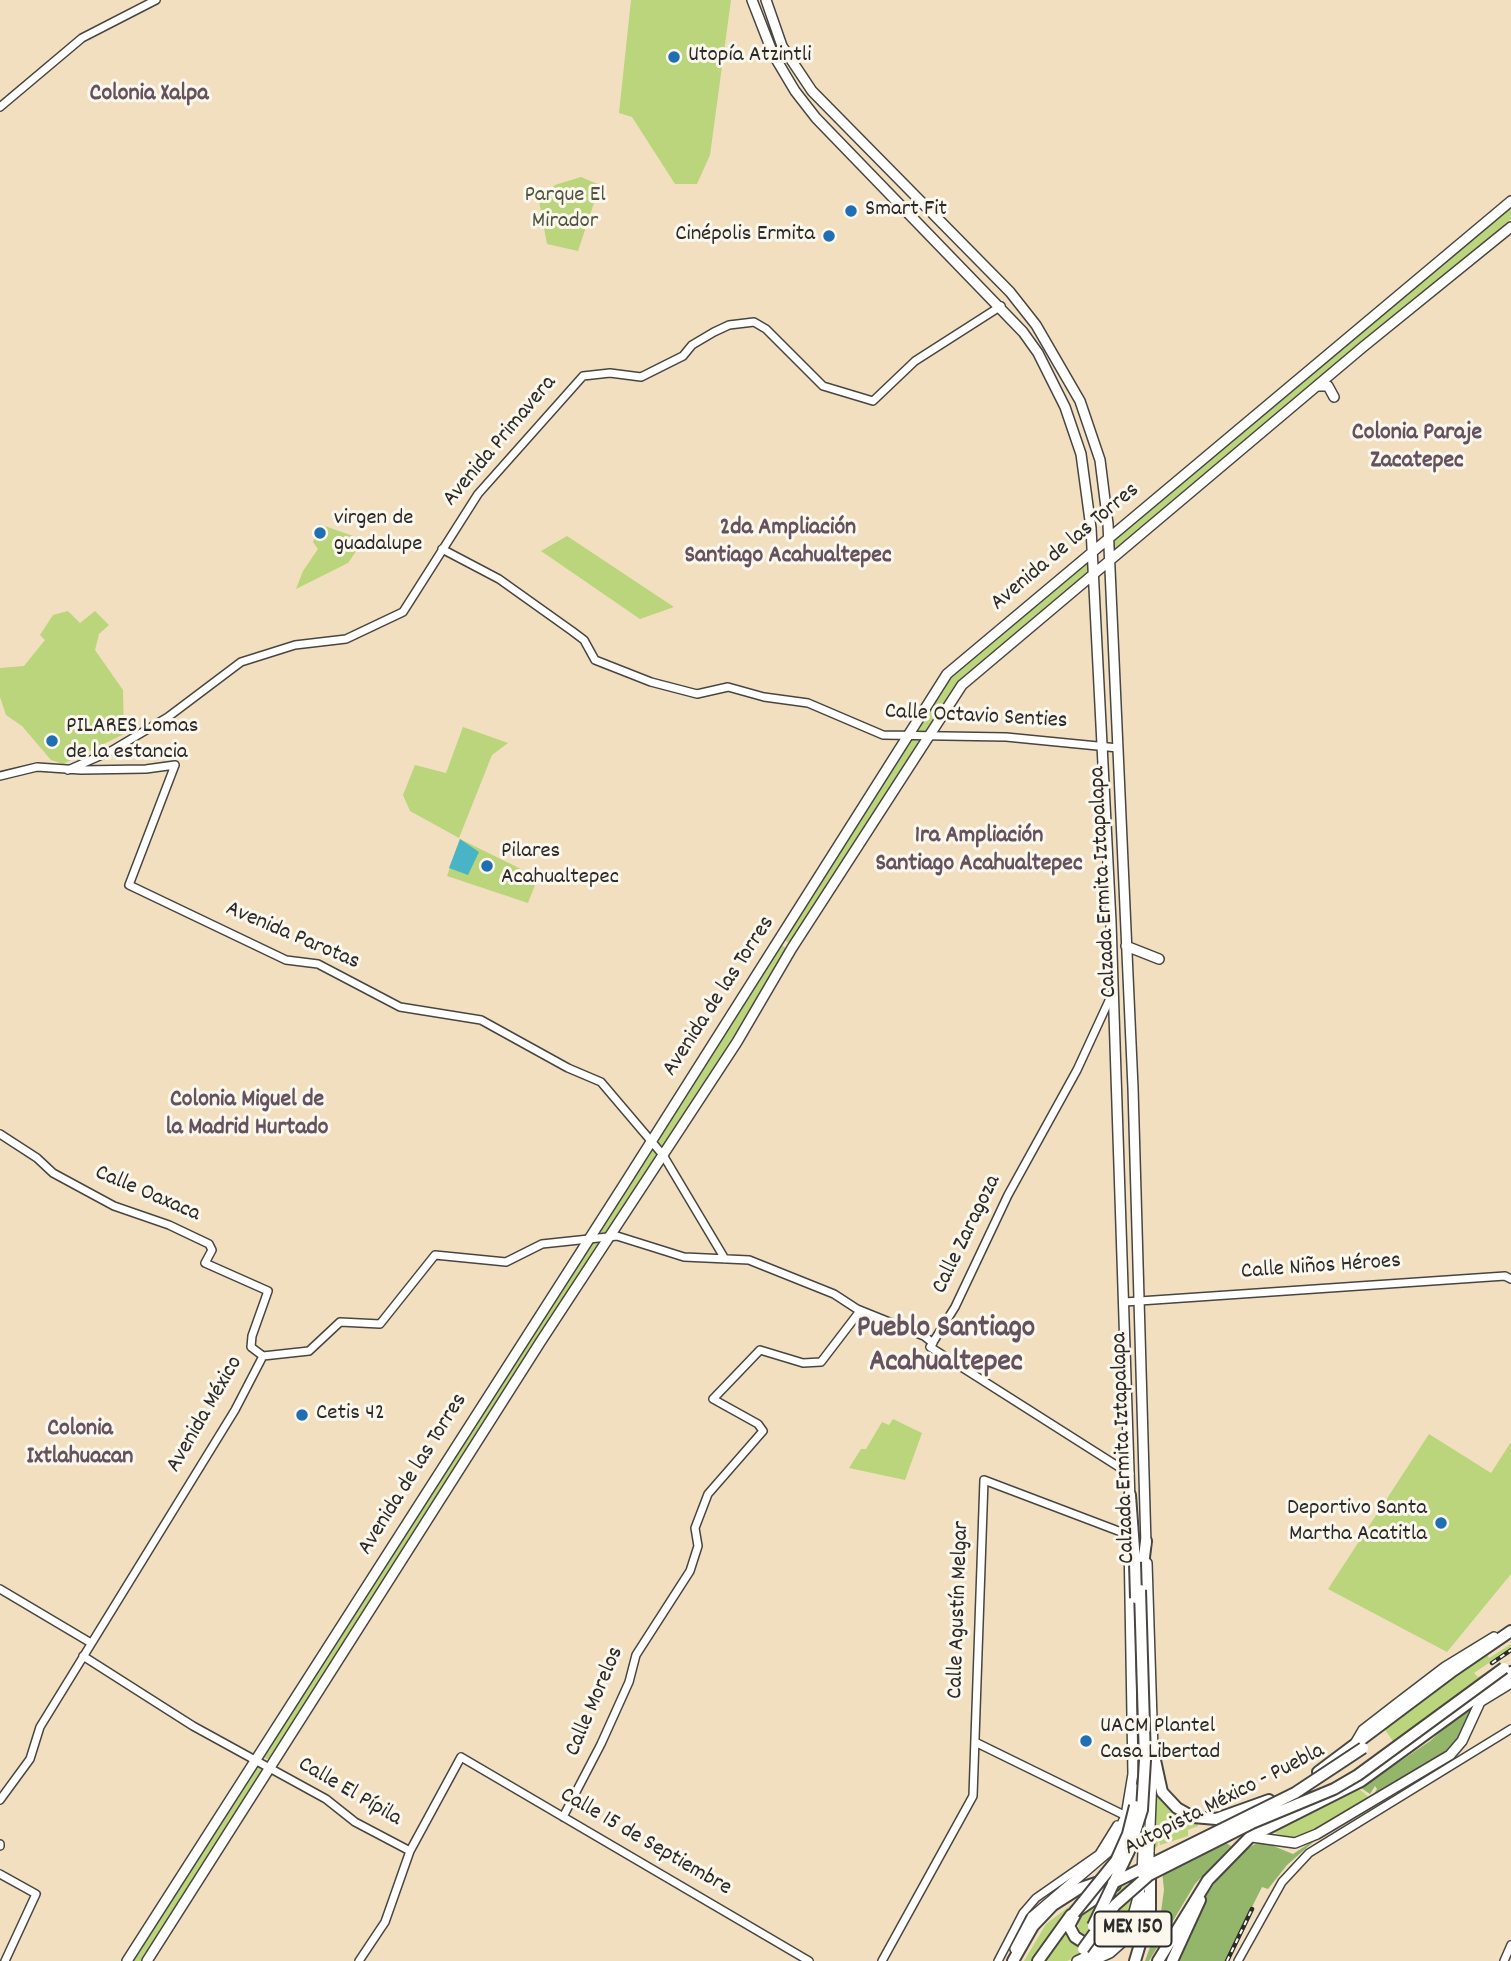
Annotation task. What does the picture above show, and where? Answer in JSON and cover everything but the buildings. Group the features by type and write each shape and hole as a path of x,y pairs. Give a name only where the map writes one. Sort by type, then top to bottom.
{"highway":[{"path":"1074,1913 1116,1861 1134,1813 1140,1763 1135,1562 1130,1495"},
{"path":"1077,1961 1129,1851 1142,1810 1145,1760 1140,1590 1146,1541"},
{"path":"1153,1754 1162,1792 1177,1808 1193,1817 1216,1819 1269,1800 1309,1780 1511,1629"},
{"name":"Autopista México - Puebla","path":"1038,1961 1055,1933 1074,1913 1118,1880 1315,1782 1511,1639"},
{"path":"1158,1961 1208,1880 1240,1845 1250,1837 1361,1781 1489,1690 1508,1668"},
{"name":"Autopista México - Puebla","path":"1083,1949 1115,1905 1147,1880 1252,1823 1350,1780 1508,1668"},
{"path":"1021,1961 1044,1922 1072,1899 1165,1863 1254,1812 1269,1800"},
{"path":"1012,1961 1033,1926 1066,1896 1161,1861 1254,1812"},
{"path":"1118,1937 1100,1945 1086,1945 1072,1935 1070,1922 1077,1911 1105,1890 1275,1817 1291,1816"},
{"path":"1226,1839 1240,1845"},
{"path":"1135,1961 1150,1911 1147,1880"},
{"path":"1172,1961 1208,1880"}],"main road":[{"name":"Calzada Ermita Iztapalapa","path":"752,0 775,58 816,118 1001,306 1026,336 1047,369 1065,407 1081,454 1092,550 1110,904 1130,1474 1133,1773 1125,1815 1109,1851 1074,1877 1032,1917 1012,1961"},
{"name":"Calzada Ermita Iztapalapa","path":"766,0 782,46 812,91 1010,292 1038,328 1060,362 1080,401 1100,460 1108,538 1140,1300 1153,1754 1146,1852 1147,1880"},
{"name":"Avenida de las Torres","path":"127,1961 253,1760 780,941 939,685 957,663 1511,201"},
{"name":"Avenida de las Torres","path":"147,1961 737,1042 792,948 969,677 1511,227"},
{"path":"1026,336 1038,328"},
{"path":"1047,369 1060,362"},
{"path":"1319,386 1328,386 1334,397"},
{"path":"1244,423 1242,434 1251,442"},
{"path":"1226,437 1238,441 1237,453"},
{"path":"1110,904 1125,904"},
{"path":"780,941 792,948"},
{"path":"1126,946 1158,959"},
{"path":"1114,1040 1131,1039"},
{"path":"1250,1837 1264,1836 1295,1843 1317,1834 1450,1755 1462,1741 1480,1702 1489,1690 1511,1683"},
{"path":"1133,1753 1143,1766 1149,1764 1153,1754"},
{"path":"1133,1773 1146,1852"},
{"name":"MEX 150","path":"1077,1961 1118,1937 1130,1921 1147,1880"},
{"name":"MEX 150","path":"1092,1961 1110,1953 1128,1937 1141,1917 1147,1880"}],"street":[{"path":"0,107 82,37 156,0"},
{"name":"Avenida Primavera","path":"68,770 111,751 161,721 241,662 295,645 346,639 392,618 412,601 467,509 502,464 583,376 610,373 641,377 683,356 692,345 713,332 729,325 754,322 822,386 873,401 915,362 1001,306"},
{"name":"Calle Octavio Senties","path":"442,549 499,579 572,631 584,640 595,660 643,680 697,694 728,687 764,697 808,703 876,732 908,737 1006,737 1118,748"},
{"name":"Avenida Parotas","path":"68,770 146,769 176,765 129,885 286,960 318,964 401,1007 481,1020 568,1068 601,1082 663,1155 725,1259"},
{"path":"0,776 37,767 68,770"},
{"name":"Calle Zaragoza","path":"932,1345 1082,1058 1113,991"},
{"name":"Calle Oaxaca","path":"0,1134 37,1158 53,1173 114,1206 178,1228 209,1244 212,1250 205,1262 268,1291 252,1336 251,1347 263,1356"},
{"path":"610,1237 684,1257 760,1264 834,1294 860,1311 924,1336 932,1345 1130,1474"},
{"name":"Avenida México","path":"0,1800 30,1759 40,1727 235,1410 263,1356 309,1351 340,1322 380,1324 435,1255 506,1262 542,1244 610,1237"},
{"name":"Calle Niños Héroes","path":"1125,1302 1508,1277"},
{"name":"Calle Morelos","path":"563,1817 629,1682 636,1655 690,1571 698,1546 695,1528 711,1489 763,1431 758,1424 713,1399 760,1350 803,1363 821,1363 860,1311"},
{"name":"Calle Agustín Melgar","path":"881,1961 972,1802 985,1480 1129,1535"},
{"path":"0,1589 91,1643"},
{"name":"Calle El Pípila","path":"83,1656 193,1726 410,1851"},
{"path":"1238,1961 1263,1912 1297,1863 1352,1824 1511,1728"},
{"path":"975,1742 1125,1815"},
{"name":"Calle 15 de Septiembre","path":"410,1851 461,1757 809,1961"},
{"path":"359,1961 385,1922 410,1851"},
{"path":"0,1874 36,1894 5,1961"},
{"name":"Calzada Ermita Iztapalapa","path":"998,1961 1023,1913 1036,1898 1074,1877"},
{"path":"1504,1961 1511,1945"}],"green space":[{"name":"Utopía Atzintli","path":"631,0 731,0 710,155 697,184 675,184 632,117 619,113"},
{"name":"Parque El Mirador","path":"581,177 600,185 578,251 547,244 539,201 555,185"},
{"path":"1511,208 1511,219 1113,552 1113,540"},
{"path":"319,524 353,536 359,547 348,563 296,589 303,571 318,549 313,542"},
{"path":"567,536 674,607 640,619 541,551"},
{"path":"1089,557 1089,572 964,678 929,732 914,731 955,669"},
{"path":"68,611 80,623 95,611 109,625 99,634 95,650 123,690 124,734 63,764 51,760 22,726 6,715 0,697 0,668 24,666 45,640 40,635 53,615"},
{"path":"463,727 508,743 492,755 459,838 410,811 403,795 415,765 446,773"},
{"path":"909,740 925,740 791,944 783,939"},
{"path":"460,839 527,872 525,880 535,885 528,903 447,876"},
{"path":"780,944 789,950 663,1147 655,1140"},
{"path":"651,1146 659,1155 611,1231 594,1234"},
{"path":"602,1242 270,1760 259,1756 589,1244"},
{"path":"893,1419 922,1433 905,1480 849,1468 861,1449 866,1449 882,1422 889,1425"},
{"name":"Deportivo Santa Martha Acatitla","path":"1429,1434 1491,1473 1511,1442 1511,1574 1447,1652 1328,1589"},
{"path":"1511,1644 1511,1648 1474,1673 1478,1677 1511,1658 1451,1699 1455,1705 1398,1748 1383,1727 1485,1651 1489,1658"},
{"path":"1478,1698 1459,1737 1444,1753 1372,1797 1377,1789 1375,1786 1370,1794 1361,1788 1430,1741"},
{"path":"255,1764 263,1771 142,1961 128,1961"},
{"path":"1155,1778 1198,1822 1198,1826 1188,1830 1188,1836 1160,1845 1157,1834 1158,1846 1155,1848"},
{"path":"1359,1789 1370,1798 1313,1832 1294,1839 1269,1831"},
{"path":"1319,1837 1287,1865 1268,1889 1262,1887 1225,1961 1176,1961 1206,1896 1223,1871 1244,1850 1261,1841 1293,1854"},
{"path":"1226,1843 1231,1846 1195,1884 1149,1961 1145,1961 1160,1919 1164,1890 1162,1871 1171,1866 1181,1866"},
{"path":"1126,1884 1133,1896 1130,1913 1115,1933 1091,1943 1079,1934 1078,1921 1074,1920 1101,1896"},
{"path":"1084,1895 1067,1925 1096,1948 1067,1961 1024,1961 1046,1924"}],"water":[{"path":"460,839 479,852 468,875 449,868"}],"railway":[{"path":"1492,1663 1511,1650"},
{"path":"1227,1961 1252,1909"}],"place":[{"name":"Utopía Atzintli","path":"674,57"},
{"name":"Smart Fit","path":"851,211"},
{"name":"Cinépolis Ermita","path":"829,236"},
{"name":"virgen de guadalupe","path":"320,533"},
{"name":"PILARES Lomas de la estancia","path":"52,741"},
{"name":"Pilares Acahualtepec","path":"487,866"},
{"name":"Cetis 42","path":"302,1415"},
{"name":"Deportivo Santa Martha Acatitla","path":"1441,1523"},
{"name":"UACM Plantel Casa Libertad","path":"1086,1741"}],"district":[{"name":"Colonia Xalpa","path":"149,96"},
{"name":"Colonia Paraje Zacatepec","path":"1417,449"},
{"name":"2da Ampliación Santiago Acahualtepec","path":"788,544"},
{"name":"1ra Ampliación Santiago Acahualtepec","path":"979,852"},
{"name":"Colonia Miguel de la Madrid Hurtado","path":"247,1116"},
{"name":"Pueblo Santiago Acahualtepec","path":"946,1348"},
{"name":"Colonia Ixtlahuacan","path":"80,1445"}]}
